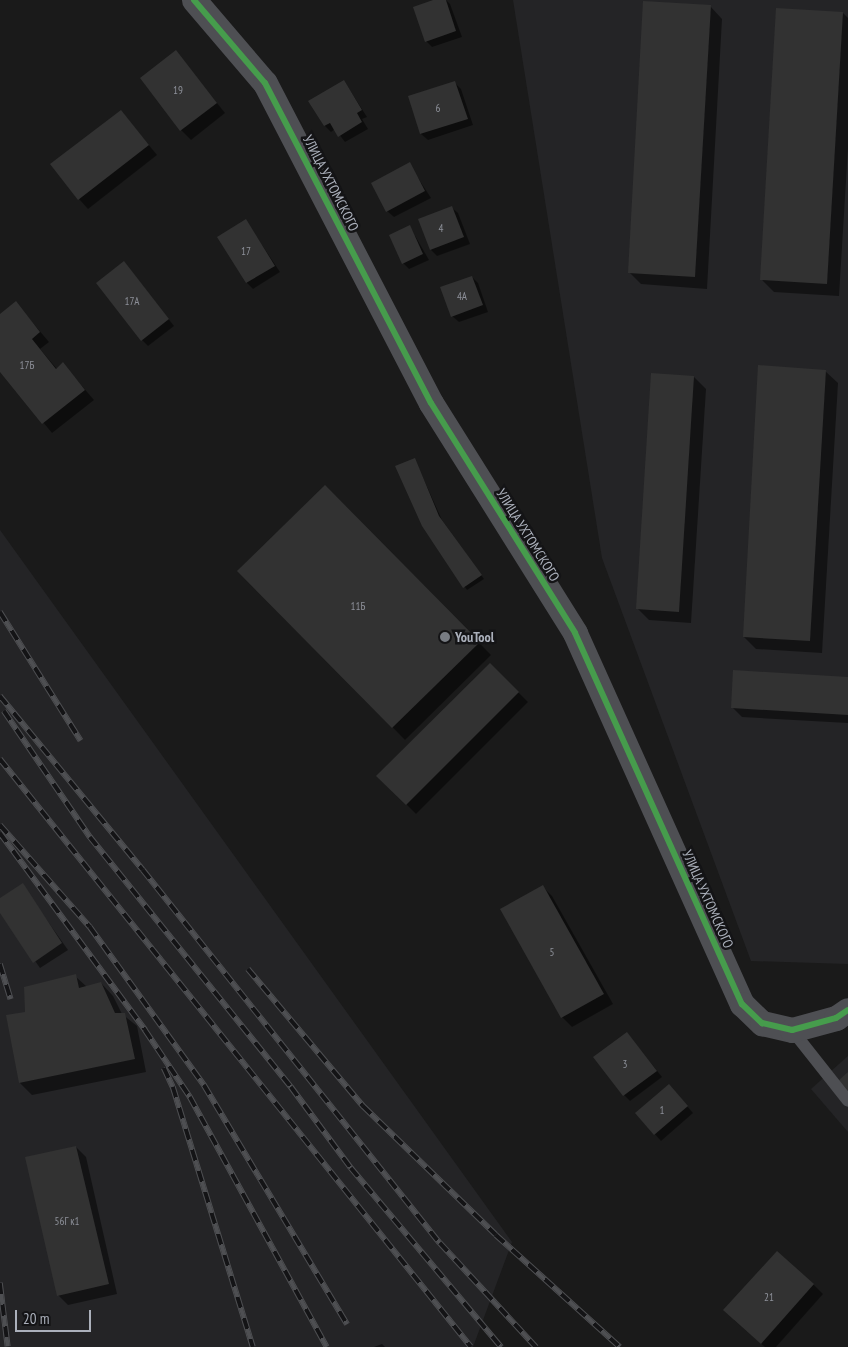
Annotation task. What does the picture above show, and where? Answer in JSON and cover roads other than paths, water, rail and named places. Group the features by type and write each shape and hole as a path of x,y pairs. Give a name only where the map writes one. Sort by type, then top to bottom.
{"street":[{"name":"УЛИЦА УХТОМСКОГО","path":"194,0 265,83 431,403 575,634 742,1004 762,1023 792,1030 836,1018 848,1010"}],"lane":[{"path":"792,1030 848,1101"}],"railway":[{"path":"0,612 81,741"},
{"path":"0,696 143,870 440,1243 536,1347"},
{"path":"4,711 90,837 291,1087 351,1168 501,1347"},
{"path":"0,759 471,1347"},
{"path":"0,825 90,927 204,1085 347,1324"},
{"path":"0,833 145,1030 190,1097 327,1347"},
{"path":"0,964 11,999"},
{"path":"248,969 363,1106 496,1235 620,1347"},
{"path":"164,1068 173,1087 253,1347"},
{"path":"0,1283 8,1347"}],"place":[{"name":"YouTool","path":"445,637"}]}
